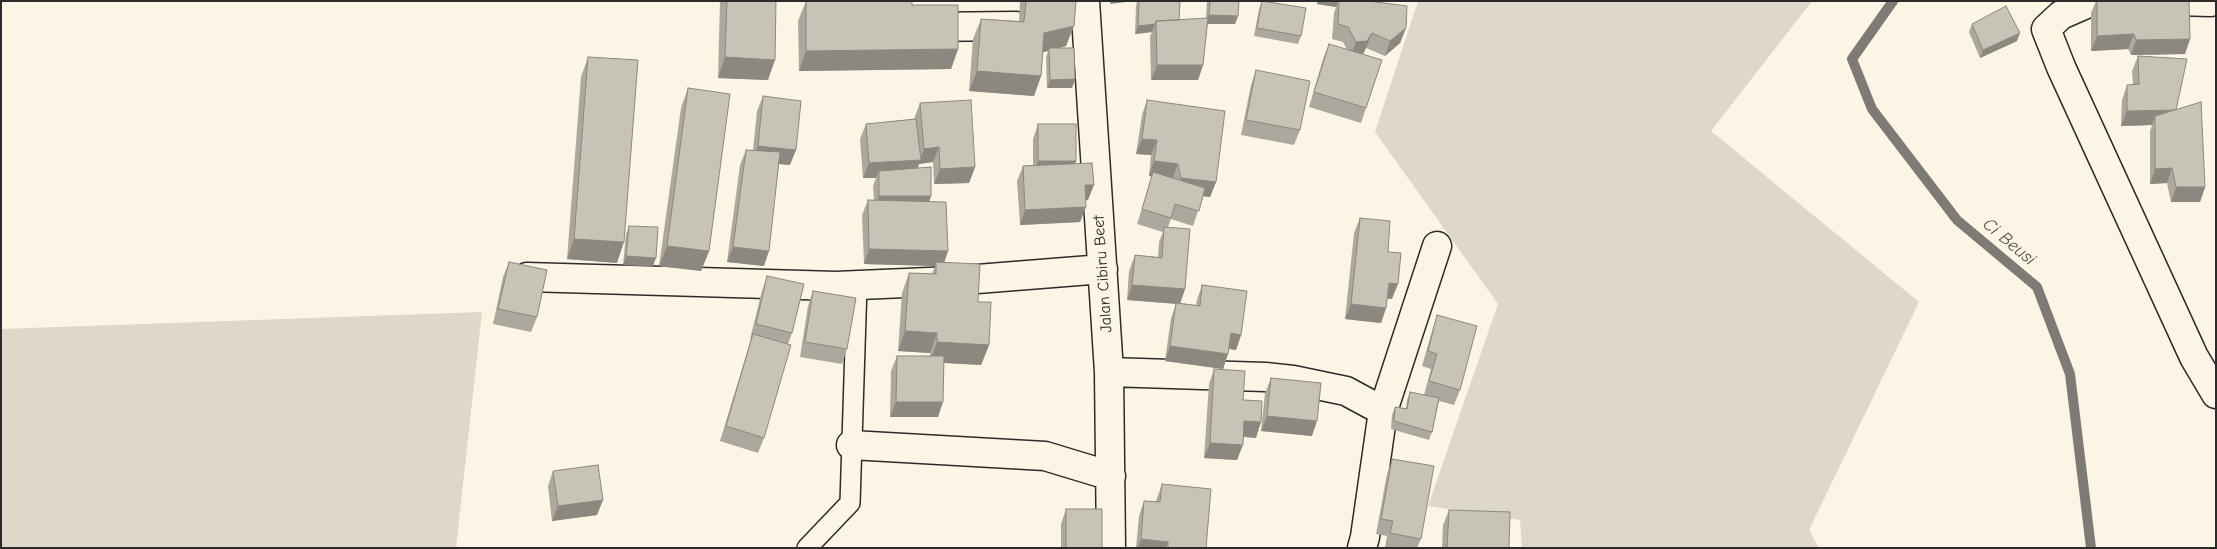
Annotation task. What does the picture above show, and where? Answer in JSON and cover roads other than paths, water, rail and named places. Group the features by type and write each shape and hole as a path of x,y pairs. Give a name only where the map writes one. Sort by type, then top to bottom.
{"street":[{"path":"2093,1 2061,15 2046,29 2061,67 2190,348 2216,394"},
{"path":"2176,1 2210,2"},
{"path":"892,28 1048,25 1086,13"},
{"name":"Jalan Cibiru Beet","path":"1086,13 1109,372 1111,548"},
{"path":"1362,548 1383,411 1437,246"},
{"path":"527,277 757,284 857,284 952,281 1103,269"},
{"path":"1109,372 1265,377 1293,380 1346,391 1383,411"},
{"path":"851,445 1045,456 1111,476"}],"lane":[{"path":"807,548 850,503 857,284"}],"waterway":[{"name":"Ci Beusi","path":"1893,1 1852,59 1872,109 1957,220 2037,287 2070,374 2091,548"}]}
